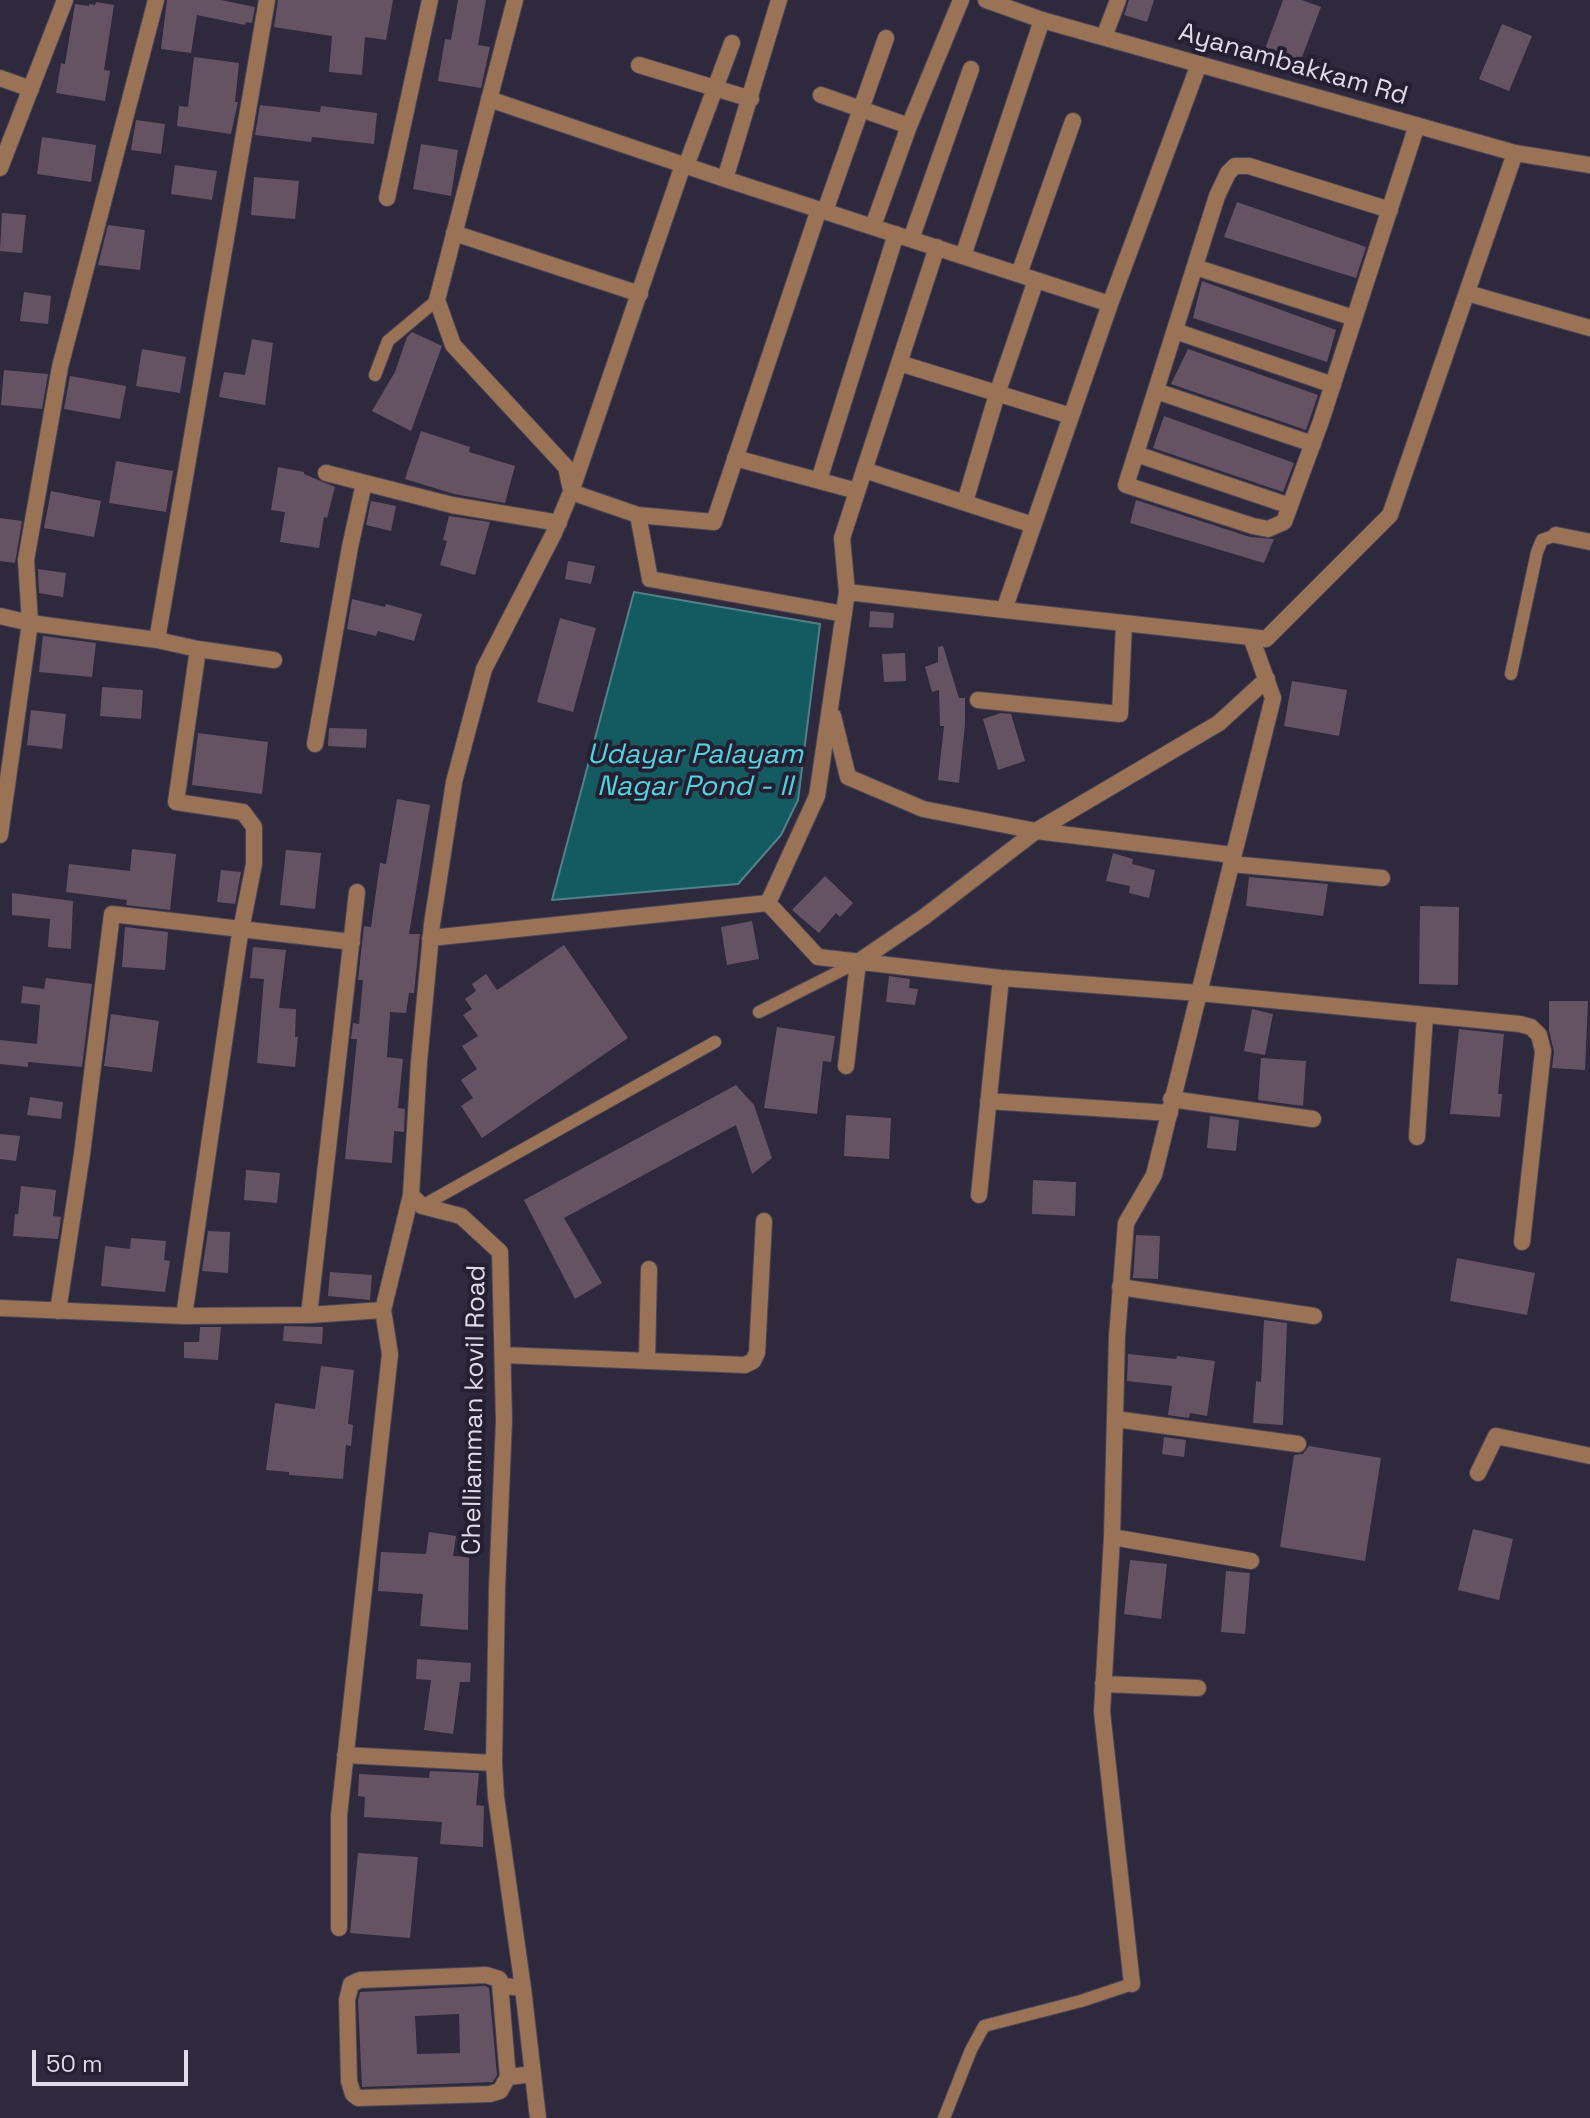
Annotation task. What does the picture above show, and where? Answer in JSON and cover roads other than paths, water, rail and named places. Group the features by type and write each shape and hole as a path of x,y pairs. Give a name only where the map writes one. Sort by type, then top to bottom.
{"street":[{"path":"0,168 65,0"},
{"path":"0,835 30,623 26,560 60,367 156,0"},
{"path":"157,640 267,0"},
{"path":"387,198 430,0"},
{"path":"515,0 437,300 453,345 566,467 571,492"},
{"path":"725,179 779,0"},
{"path":"873,226 909,126 961,0"},
{"name":"Ayanambakkam Rd","path":"986,0 1042,20 1515,153 1590,164"},
{"path":"1104,37 1118,0"},
{"path":"963,256 1042,20"},
{"path":"571,492 638,515 714,522 822,210 886,38"},
{"path":"339,1928 339,1815 390,1354 383,1310 416,1201 419,1062 430,938 454,782 484,669 559,523 685,165 732,43"},
{"path":"1004,610 1110,304 1199,64"},
{"path":"639,65 751,99"},
{"path":"819,480 904,236 971,69"},
{"path":"0,78 31,89"},
{"path":"821,95 909,126"},
{"path":"489,99 1110,304"},
{"path":"1019,274 1073,121"},
{"path":"1390,210 1249,166 1235,166 1228,173 1217,196 1126,485 1268,529 1284,522 1333,385 1354,318 1390,210 1417,125"},
{"path":"847,592 1266,639 1390,515 1515,153"},
{"path":"454,233 640,294"},
{"path":"768,903 817,796 847,592 842,538 937,247"},
{"path":"1195,267 1354,318"},
{"path":"965,502 997,394 1036,280"},
{"path":"1467,293 1590,328"},
{"path":"1175,331 1333,385"},
{"path":"899,363 1071,416"},
{"path":"1156,391 1313,444"},
{"path":"1136,454 1290,506"},
{"path":"735,458 857,491"},
{"path":"864,470 1033,525"},
{"path":"326,473 452,505 559,523"},
{"path":"315,744 364,483"},
{"path":"638,515 650,579 844,614"},
{"path":"1556,535 1590,542"},
{"path":"0,616 274,660"},
{"path":"978,700 1120,714 1124,623"},
{"path":"1132,1984 1102,1712 1112,1537 1120,1287 1126,1223 1154,1175 1273,698 1251,637"},
{"path":"184,1316 241,930 254,864 254,827 243,812 176,802 198,649"},
{"path":"846,1066 858,962 924,917 1036,831 1219,723 1267,679"},
{"path":"831,704 848,777 923,809 1036,831 1382,878"},
{"path":"309,1315 357,892"},
{"path":"430,938 768,903"},
{"path":"768,903 818,957 1001,978 1199,993 1531,1027 1539,1035 1543,1051 1522,1242"},
{"path":"58,1311 82,1154 112,914 352,942"},
{"path":"979,1195 1001,978"},
{"path":"1417,1137 1425,1015"},
{"path":"988,1101 1170,1106 1313,1119"},
{"name":"Chelliamman kovil Road","path":"416,1201 461,1216 500,1252 504,1421 494,1763 538,2118"},
{"path":"503,1355 745,1365 753,1361 757,1353 764,1221"},
{"path":"647,1361 649,1269"},
{"path":"1120,1287 1314,1316"},
{"path":"0,1308 184,1316 309,1315 383,1310"},
{"path":"1115,1419 1298,1444"},
{"path":"1478,1473 1496,1436 1590,1456"},
{"path":"1112,1537 1251,1561"},
{"path":"1103,1684 1198,1688"},
{"path":"345,1755 494,1763"},
{"path":"486,1975 499,1979 508,2077 500,2091 490,2094 358,2098 353,2094 349,2081 347,2000 351,1984 360,1980 486,1975"},
{"path":"500,1984 523,1988"},
{"path":"508,2077 533,2074"}],"lane":[{"path":"375,375 388,341 437,300"},
{"path":"1511,674 1537,552 1542,540 1556,535"},
{"path":"759,1012 858,962"},
{"path":"416,1201 715,1042"},
{"path":"944,2118 984,2026 1081,2001 1132,1984"}],"water":[{"name":"Udayar Palayam Nagar Pond - II","path":"634,592 820,624 798,800 781,835 738,884 552,900"}]}
